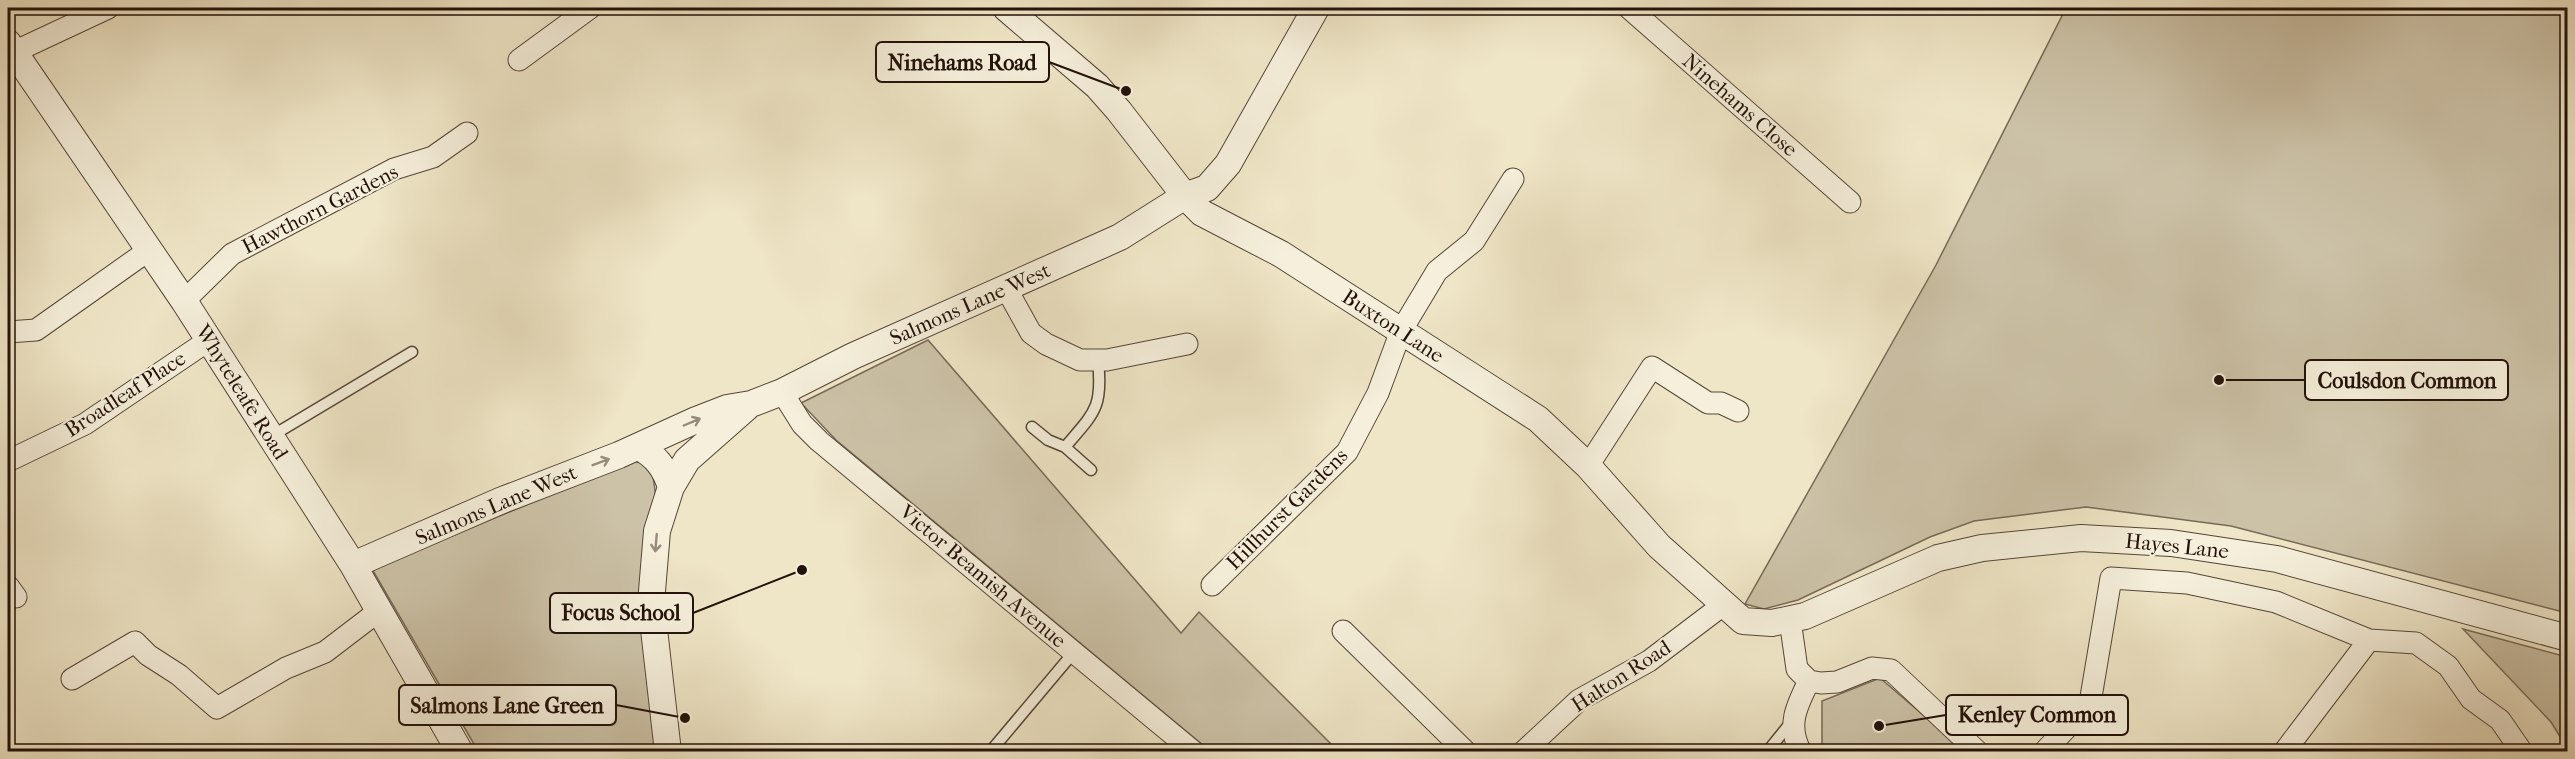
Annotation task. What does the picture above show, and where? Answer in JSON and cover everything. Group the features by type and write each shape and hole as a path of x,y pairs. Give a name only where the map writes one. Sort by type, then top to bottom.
{"street":[{"path":"11,47 108,8"},
{"path":"519,60 590,8"},
{"name":"Buxton Lane","path":"1006,8 1096,86 1119,111 1185,196 1202,213 1281,254 1538,419 1588,466 1659,546 1743,621 1772,623 1790,620"},
{"name":"Salmons Lane West","path":"353,566 500,501 639,447 727,408 751,404 782,392 853,356 1120,237 1185,196 1207,188 1228,164 1316,8"},
{"name":"Ninehams Close","path":"1629,8 1850,202"},
{"name":"Whyteleafe Road","path":"11,47 184,301 353,566 460,752"},
{"name":"Hawthorn Gardens","path":"184,301 232,254 394,169 433,157 467,133"},
{"name":"Hillhurst Gardens","path":"1212,585 1347,452 1378,393 1401,331 1437,271 1474,241 1513,179"},
{"path":"8,332 36,330 149,249"},
{"path":"1006,288 1031,333 1046,344 1080,360 1098,360 1187,344"},
{"name":"Broadleaf Place","path":"8,461 85,424 209,340"},
{"path":"1588,466 1652,367 1708,404 1721,403 1738,411"},
{"name":"Victor Beamish Avenue","path":"782,392 802,424 819,441 1194,752"},
{"name":"Salmons Lane West","path":"668,752 651,603 657,531 671,487 687,460 751,404"},
{"path":"639,447 651,454 663,467 671,487"},
{"name":"Hayes Lane","path":"1790,620 1819,610 1938,558 1982,548 2081,538 2171,543 2250,554 2341,575 2568,638"},
{"path":"2044,752 2090,703 2111,578 2187,583 2276,602 2369,640 2416,643 2448,666 2471,699 2500,720 2522,752"},
{"name":"Halton Road","path":"1523,752 1579,700 1649,661 1723,605"},
{"path":"72,679 135,642 148,655 179,675 218,708 286,668 325,652 380,610"},
{"path":"1790,620 1797,669 1809,681 1821,684 1837,682 1872,668 1892,670 1978,752"},
{"path":"1343,631 1466,752"},
{"path":"2284,752 2369,640"},
{"path":"1801,752 1795,742 1792,721 1809,681"}],"lane":[{"path":"269,437 412,352"},
{"path":"1065,447 1089,419 1101,397 1098,360"},
{"path":"1032,427 1048,440 1065,447 1091,470"},
{"path":"990,752 1074,652"},
{"path":"1767,752 1792,721"}],"shaded area":[{"path":"2066,8 2567,8 2567,613 2231,526 2086,507 1974,521 1930,537 1798,600 1764,609 1745,604 1936,265"},
{"path":"928,340 1181,633 1199,612 1338,751 1210,751 836,440 801,403"},
{"path":"632,461 646,464 653,476 656,498 645,659 655,751 478,751 372,569"},
{"path":"2463,629 2567,657 2567,748 2551,722"},
{"path":"1880,678 1965,751 1822,752 1822,701"}],"place":[{"name":"Ninehams Road","path":"1126,91"},
{"name":"Coulsdon Common","path":"2219,380"},
{"name":"Focus School","path":"802,570"},
{"name":"Salmons Lane Green","path":"685,718"},
{"name":"Kenley Common","path":"1879,726"}]}
